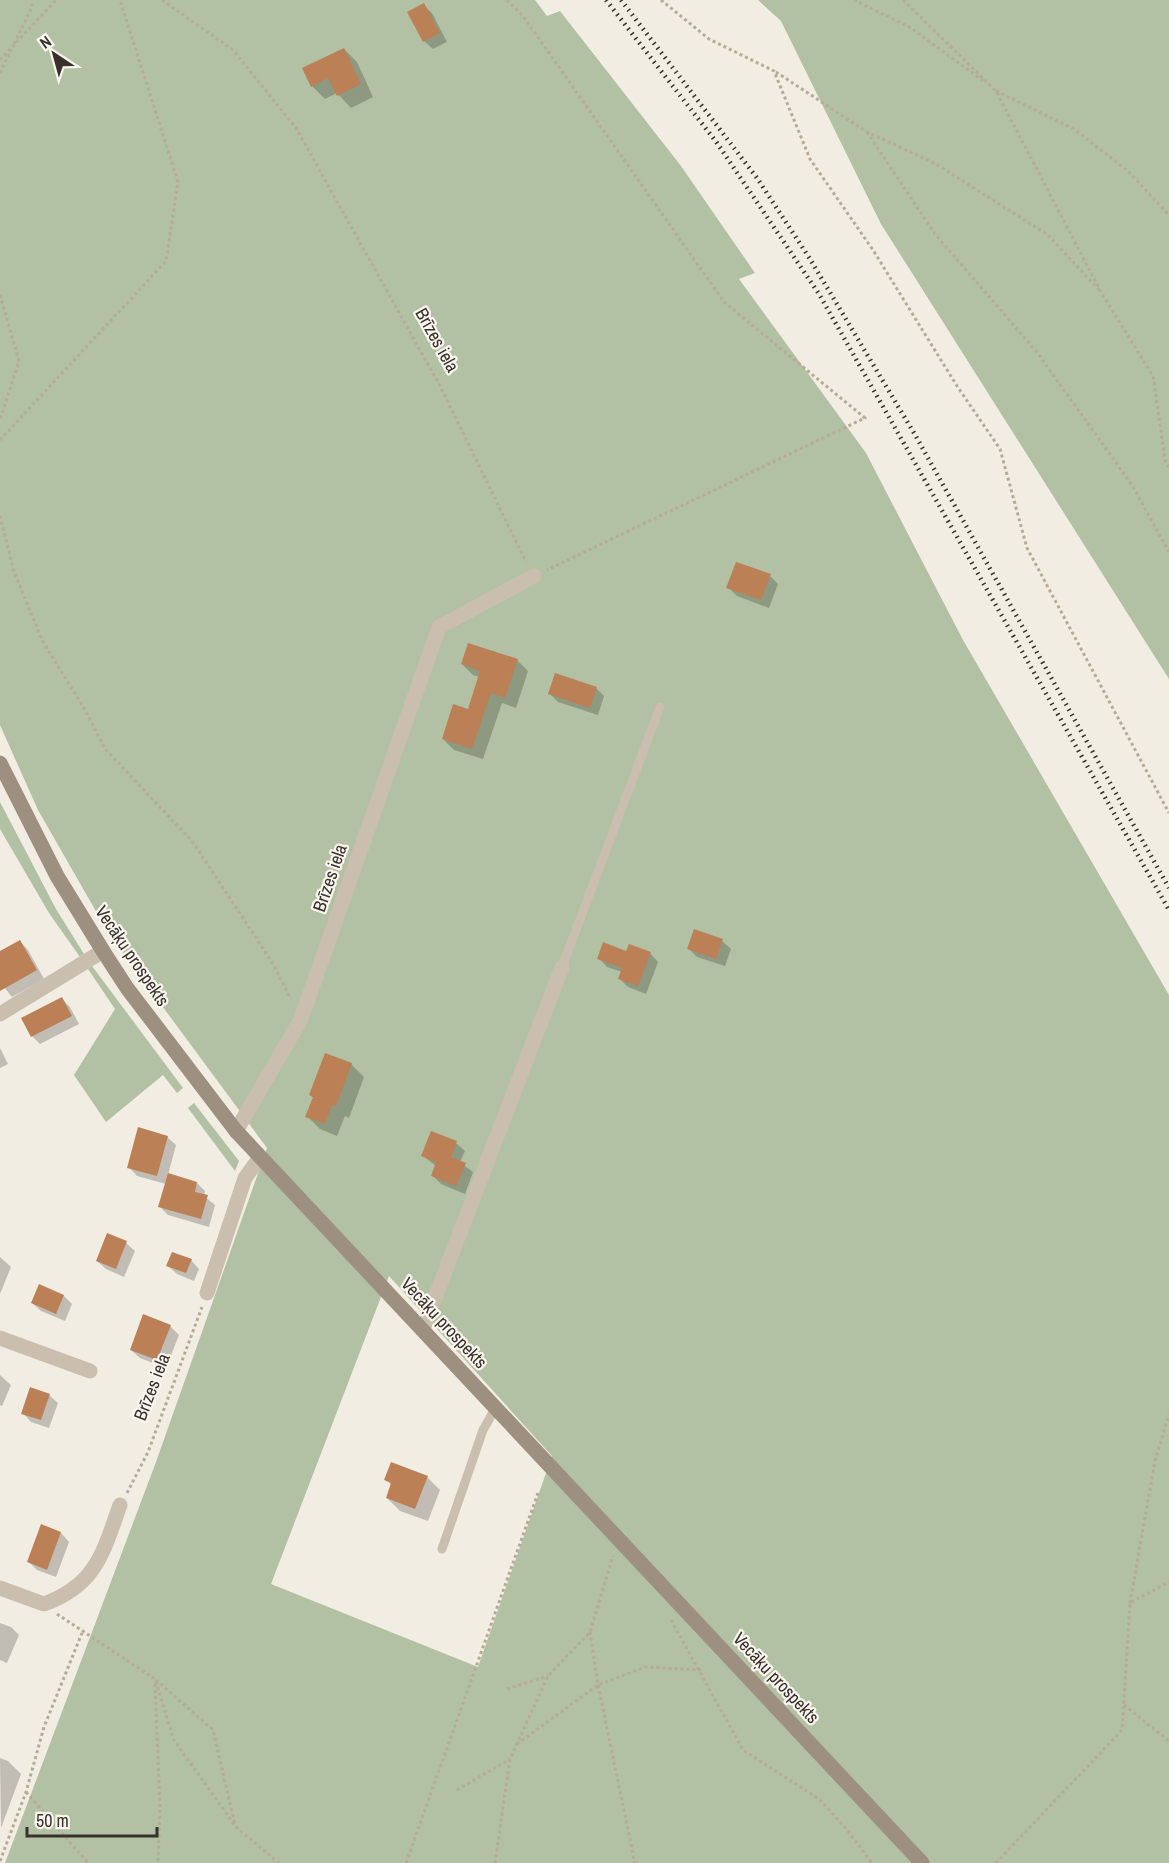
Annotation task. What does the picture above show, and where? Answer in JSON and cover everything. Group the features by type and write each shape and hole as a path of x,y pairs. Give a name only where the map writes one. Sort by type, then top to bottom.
{"main road":[{"name":"Vecāķu prospekts","path":"0,763 57,876 103,951 127,988 236,1131 922,1863"}],"street":[{"name":"Brīzes iela","path":"236,1131 301,1019 439,627 534,576"},
{"path":"0,1014 103,951"},
{"path":"423,1329 562,967"},
{"path":"207,1293 245,1179 260,1157"},
{"path":"0,1338 90,1371"},
{"path":"0,1588 44,1604 68,1596 86,1579 102,1555 120,1505"}],"lane":[{"path":"562,967 660,707"},
{"path":"442,1550 483,1430 496,1407"}],"path":[{"path":"0,73 32,7 32,0"},
{"path":"0,60 56,0"},
{"path":"0,440 166,261 178,182 120,0"},
{"name":"Brīzes iela","path":"162,0 232,50 296,128 440,386 534,576"},
{"path":"507,0 530,25 724,302 865,418 534,576"},
{"path":"662,0 709,39 774,71 867,132 936,164 1048,235 1102,294"},
{"path":"854,0 911,28 996,91 1074,129 1128,171 1169,214"},
{"path":"903,0 996,91 1102,294 1153,376 1165,460 1169,467"},
{"path":"774,71 810,159 873,250 957,386 1000,449 1027,548 1169,813"},
{"path":"867,132 935,234 1043,360 1132,485 1169,552"},
{"path":"0,295 19,362 0,420"},
{"path":"0,516 14,572 43,642 84,708 105,749 192,841 272,962 301,1019"},
{"name":"Brīzes iela","path":"120,1505 148,1452 207,1293"},
{"path":"996,1863 1122,1730 1130,1603 1155,1461 1169,1414"},
{"path":"406,1863 538,1493"},
{"path":"613,1554 590,1632 598,1685 635,1863"},
{"path":"1130,1603 1169,1582"},
{"path":"44,1604 82,1633 154,1679 213,1730 236,1827"},
{"path":"495,1863 510,1759 515,1745 548,1676 590,1632"},
{"path":"0,1861 26,1792 44,1726 82,1633"},
{"path":"515,1745 598,1685 645,1667 700,1670"},
{"path":"507,1689 548,1676"},
{"path":"154,1679 174,1740 236,1827 279,1863"},
{"path":"154,1679 160,1807 158,1863"},
{"path":"1124,1704 1169,1742"},
{"path":"457,1790 510,1759"},
{"path":"26,1792 88,1863"}],"green space":[{"path":"0,0 535,0 547,16 560,11 681,166 755,273 739,279 866,453 963,640 1169,995 1169,1863 5,1863 156,1462 267,1148 109,934 38,810 0,725","holes":["389,1276 552,1456 478,1667 271,1584"]},
{"path":"758,0 1169,0 1169,679 881,224 781,21"},
{"path":"0,802 56,909 84,954 80,957 49,913 0,829"},
{"path":"92,966 183,1088 177,1093 163,1075 106,1122 74,1075 115,1009 88,969"},
{"path":"194,1103 239,1161 235,1171 188,1108"}],"building":[{"path":"424,3 440,33 423,42 407,12"},
{"path":"344,48 361,84 337,96 328,78 311,87 302,68"},
{"path":"736,562 771,574 761,600 726,588"},
{"path":"468,643 518,659 505,698 491,693 472,749 442,739 453,704 468,709 480,671 461,664"},
{"path":"555,673 597,687 590,708 548,694"},
{"path":"694,929 723,939 716,959 687,949"},
{"path":"20,940 37,970 0,991 0,951"},
{"path":"603,942 626,951 629,944 651,952 638,986 618,979 622,968 597,959"},
{"path":"62,997 72,1016 31,1037 21,1018"},
{"path":"325,1053 352,1063 336,1106 332,1105 325,1124 305,1117 313,1097 309,1095"},
{"path":"138,1127 168,1136 157,1176 127,1168"},
{"path":"431,1131 457,1141 451,1157 466,1163 456,1186 431,1176 436,1162 421,1156"},
{"path":"168,1173 197,1182 195,1192 208,1195 201,1219 158,1207"},
{"path":"107,1233 127,1241 116,1269 96,1261"},
{"path":"172,1252 192,1259 186,1273 166,1266"},
{"path":"39,1284 64,1295 56,1314 31,1303"},
{"path":"143,1314 171,1325 157,1360 130,1350"},
{"path":"30,1387 50,1394 41,1420 21,1414"},
{"path":"391,1462 428,1476 415,1509 386,1498 391,1483 384,1480"},
{"path":"41,1524 61,1532 47,1570 27,1562"}],"railway":[{"path":"606,0 717,143 819,294 1169,910"},
{"path":"621,0 757,178 810,259 914,433 1169,888"}]}
